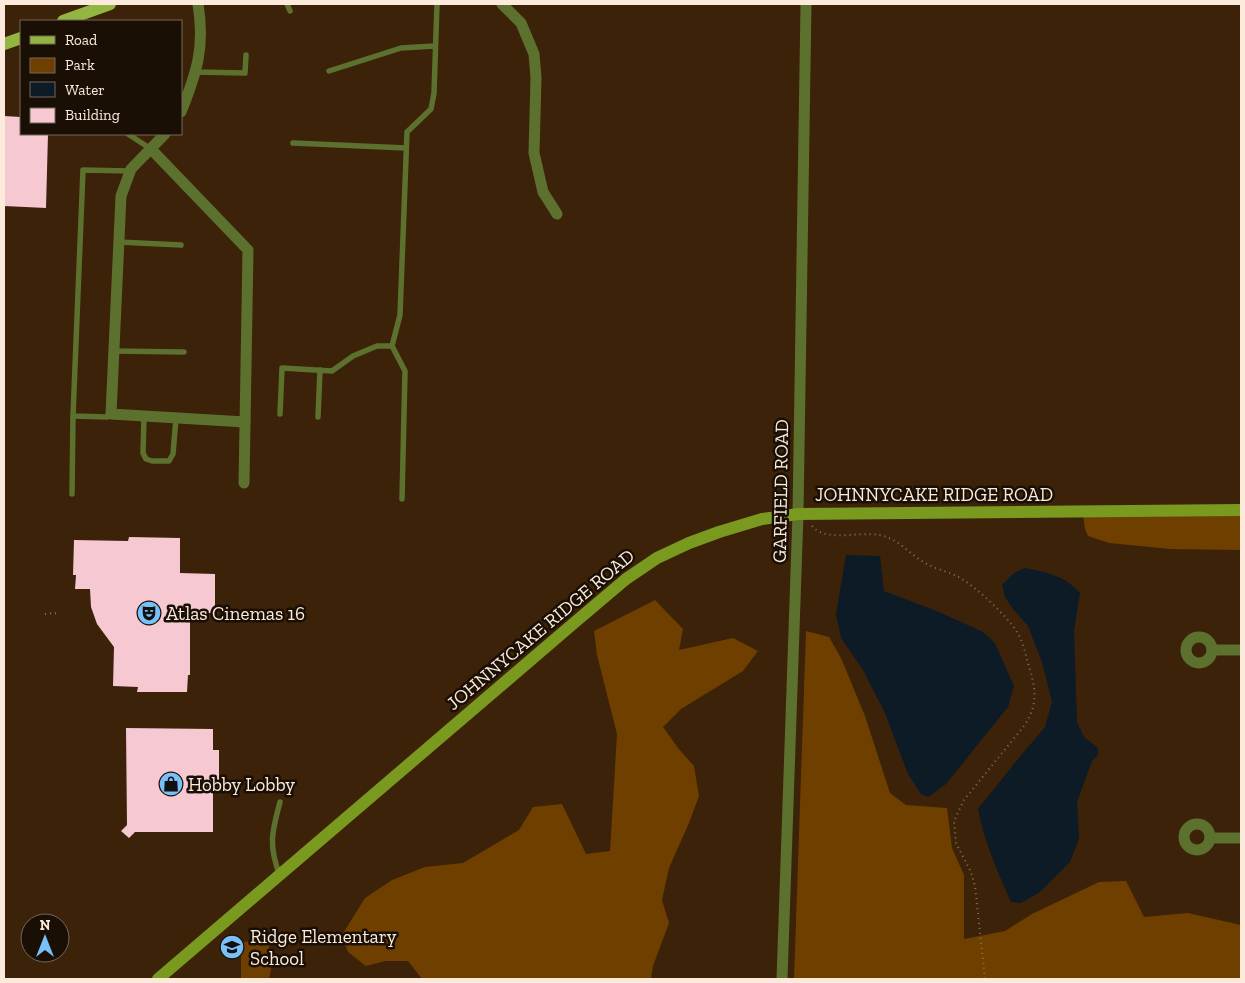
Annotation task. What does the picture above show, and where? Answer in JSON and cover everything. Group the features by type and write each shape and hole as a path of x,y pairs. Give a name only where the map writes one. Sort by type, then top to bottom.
{"main road":[{"path":"66,20 104,5"},
{"path":"4,44 20,38"},
{"name":"JOHNNYCAKE RIDGE ROAD","path":"158,979 626,579 657,558 689,543 762,519 812,513 1241,510"}],"street":[{"path":"182,109 199,60 202,26 198,4"},
{"path":"502,4 521,24 534,54 536,78 534,153 544,192 557,214"},
{"name":"GARFIELD ROAD","path":"782,979 798,514 806,4"},
{"path":"164,135 130,172 120,196 111,414 244,422"},
{"path":"151,149 248,250 244,483"},
{"path":"1212,650 1241,650"},
{"path":"1210,838 1241,838"}],"lane":[{"path":"287,4 290,11"},
{"path":"402,499 405,371 392,346 400,315 407,132 431,109 434,93 438,4"},
{"path":"329,71 400,48 436,46"},
{"path":"196,72 245,73 246,55"},
{"path":"130,135 151,149"},
{"path":"293,143 406,148"},
{"path":"72,494 73,416 83,170 130,172"},
{"path":"118,242 181,245"},
{"path":"280,414 282,368 332,371 353,356 377,346 392,346"},
{"path":"114,351 184,352"},
{"path":"318,417 320,370"},
{"path":"73,416 107,417 111,414"},
{"path":"144,416 143,453 146,459 152,461 169,461 173,454 176,418"},
{"path":"280,802 273,829 272,851 280,876"}],"path":[{"path":"812,513 812,526 823,533 881,535 890,538 928,565 962,579 1001,613 1018,633 1035,685 1032,713 1024,726 964,800 954,821 956,843 971,872 975,886 985,979"},
{"path":"45,614 58,613"}],"green space":[{"path":"1083,515 1241,515 1241,550 1170,549 1109,543 1088,536"},
{"path":"655,600 683,629 679,650 733,638 758,651 743,671 681,709 663,727 694,766 699,796 669,868 662,900 669,923 653,966 651,979 422,979 408,961 385,961 366,966 348,952 342,935 365,898 392,880 425,867 463,863 519,830 533,807 562,804 586,854 610,851 617,734 597,655 594,631"},
{"path":"806,631 829,637 841,658 865,716 890,793 906,805 947,808 952,848 964,875 964,939 1005,931 1032,914 1099,882 1126,881 1144,917 1188,913 1241,925 1241,979 794,979"},
{"path":"267,936 272,965 269,979 241,979 241,943"}],"water":[{"path":"846,555 880,556 884,591 939,612 983,632 995,643 1014,686 1008,707 946,784 928,797 921,794 908,774 885,713 863,670 841,638 836,614"},
{"path":"1025,568 1062,578 1080,593 1074,631 1077,722 1084,737 1098,748 1098,755 1092,761 1077,802 1079,839 1070,862 1040,892 1021,903 1011,902 996,868 978,809 1045,727 1052,702 1042,662 1028,626 1005,597 1002,585 1014,573"}],"building":[{"path":"4,116 20,117 20,135 48,135 46,208 4,206"},
{"path":"129,537 180,538 180,573 215,574 215,613 190,613 190,675 188,675 187,692 137,692 138,687 113,686 114,647 97,624 91,607 90,589 75,589 76,575 73,575 74,540 128,541"},
{"path":"126,728 213,729 213,750 219,750 219,790 213,789 213,832 135,832 129,838 121,831 127,825"}],"place":[{"name":"Atlas Cinemas 16","path":"149,613"},
{"name":"Hobby Lobby","path":"171,784"},
{"name":"Ridge Elementary School","path":"232,947"}]}
